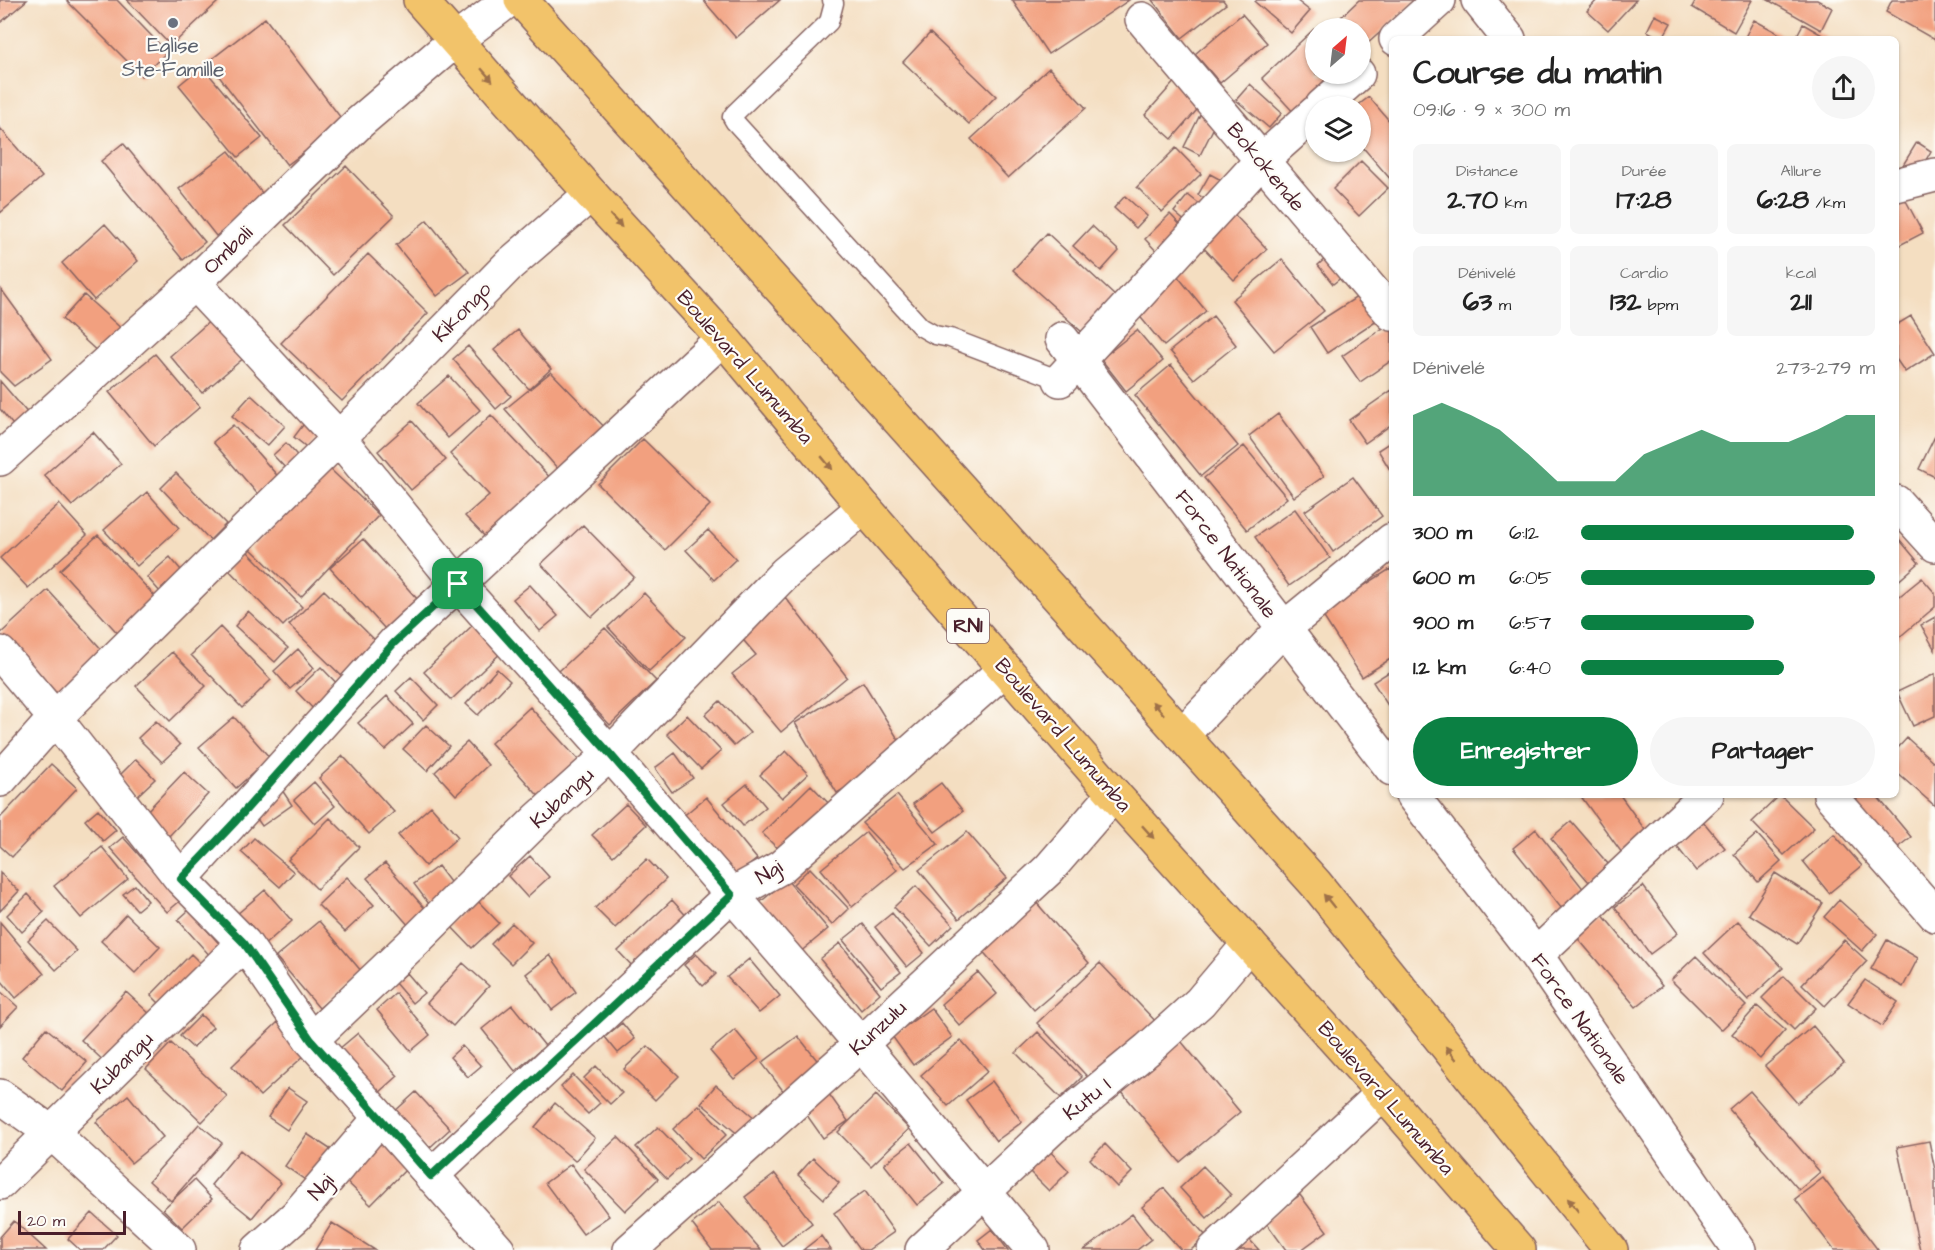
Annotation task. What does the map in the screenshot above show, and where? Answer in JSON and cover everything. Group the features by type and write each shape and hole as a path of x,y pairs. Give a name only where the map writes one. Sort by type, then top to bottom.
{"highway":[{"name":"Boulevard Lumumba","path":"420,0 591,194 723,338 864,507 1114,794 1383,1093 1511,1248"},
{"path":"521,0 1316,884 1611,1250"}],"street":[{"name":"Ombali","path":"0,459 194,283 360,122 456,40 509,0"},
{"path":"1399,36 1439,0"},
{"path":"1478,0 1507,36"},
{"name":"Bokokende","path":"1142,19 1389,310"},
{"path":"1371,61 1389,45"},
{"path":"1333,96 1346,84"},
{"path":"1067,360 1261,161 1305,122"},
{"path":"1899,184 1935,175"},
{"name":"Kikongo","path":"0,780 55,718 339,438 510,264 591,194"},
{"path":"194,283 339,438 458,584 610,754 861,1044 982,1192 1033,1250"},
{"path":"181,879 234,823 394,643 723,338"},
{"name":"Force Nationale","path":"1067,360 1389,765"},
{"path":"1899,505 1935,545"},
{"name":"Kubangu","path":"311,1040 539,818 610,754 785,573 864,507"},
{"path":"1182,735 1283,629 1389,542"},
{"path":"0,653 55,718 181,879 244,943 311,1040 498,1250"},
{"name":"Ngi","path":"431,1176 732,895 781,867 1005,669"},
{"name":"Kunzulu","path":"630,1250 861,1044 1049,869 1114,794"},
{"name":"Force Nationale","path":"1414,798 1536,955 1739,1250"},
{"path":"1536,955 1704,798"},
{"path":"1833,798 1935,915"},
{"name":"Kubangu","path":"0,1183 244,943"},
{"name":"Kutu I","path":"921,1250 1052,1128 1148,1049 1200,1002 1250,944"},
{"path":"1214,1250 1383,1093"},
{"path":"0,1096 52,1133 179,1250"},
{"name":"Ngi","path":"258,1250 296,1216 380,1118"}],"lane":[{"path":"832,0 834,3 829,22 735,113 732,117 735,122 921,327 935,335 1067,360"}],"building":[{"path":"0,0 27,0 0,23"},
{"path":"66,0 117,0 167,52 142,76"},
{"name":"Eglise Ste-Famille","path":"127,0 220,0 171,46"},
{"path":"703,0 780,0 736,38"},
{"path":"1012,0 1129,0 1048,54"},
{"path":"1152,0 1223,0 1226,4 1182,38"},
{"path":"1257,0 1296,0 1310,11 1291,33 1255,2"},
{"path":"1359,0 1416,0 1371,40 1371,18 1341,17"},
{"path":"1597,0 1636,0 1608,30 1587,11"},
{"path":"1696,0 1752,0 1734,32 1692,7"},
{"path":"1768,0 1817,0 1832,8 1821,30"},
{"path":"1892,0 1935,0 1935,40 1886,12"},
{"path":"1242,14 1267,43 1220,83 1195,54"},
{"path":"1655,15 1671,23 1664,36 1656,36 1647,31"},
{"path":"265,18 344,122 287,165 208,62"},
{"path":"1754,20 1783,36 1746,36"},
{"path":"1803,24 1824,36 1797,36"},
{"path":"930,33 996,96 969,124 903,62"},
{"path":"1305,37 1305,84 1330,84 1317,96 1305,96 1305,107 1296,115 1262,78"},
{"path":"202,66 262,138 238,157 179,85"},
{"path":"1049,68 1086,108 1008,178 971,139"},
{"path":"1176,80 1202,104 1172,139 1145,115"},
{"path":"1250,84 1282,113 1269,128 1236,100"},
{"path":"1371,99 1389,120 1389,178 1371,157"},
{"path":"1202,111 1218,119 1200,155 1184,147"},
{"path":"0,128 42,177 0,213"},
{"path":"1917,142 1931,151 1918,174 1903,165"},
{"path":"123,143 205,242 183,260 101,161"},
{"path":"1176,148 1201,174 1162,212 1137,187"},
{"path":"229,151 266,198 216,236 179,189"},
{"path":"1360,162 1388,188 1359,216 1333,189"},
{"path":"346,166 394,216 333,275 285,225"},
{"path":"1210,174 1223,181 1212,202 1198,195"},
{"path":"1188,195 1202,206 1188,224 1174,212"},
{"path":"1125,196 1147,216 1136,228 1114,208"},
{"path":"1904,197 1923,233 1899,245 1899,200"},
{"path":"1233,213 1267,249 1234,280 1200,244"},
{"path":"1170,214 1186,231 1160,255 1145,239"},
{"path":"427,220 469,272 437,296 396,245"},
{"path":"105,224 138,261 94,300 62,263"},
{"path":"1092,226 1119,251 1101,271 1073,246"},
{"path":"1047,233 1115,296 1082,332 1013,270"},
{"path":"1336,249 1352,269 1333,284 1318,265"},
{"path":"368,254 428,313 342,401 281,343"},
{"path":"1282,259 1324,311 1274,351 1232,300"},
{"path":"1175,273 1206,311 1164,346 1133,308"},
{"path":"1,289 52,359 14,386 0,372"},
{"path":"84,295 124,331 101,355 62,319"},
{"path":"1360,295 1377,320 1327,353 1310,327"},
{"path":"1213,316 1236,345 1194,379 1170,351"},
{"path":"1911,316 1935,353 1905,372 1899,363 1899,323"},
{"path":"212,319 245,357 202,393 170,356"},
{"path":"1389,324 1389,362 1360,382 1342,356"},
{"path":"518,330 551,369 529,389 494,350"},
{"path":"1137,330 1163,361 1126,391 1101,359"},
{"path":"468,346 511,396 496,409 453,359"},
{"path":"155,354 200,407 154,446 109,392"},
{"path":"1171,365 1238,446 1201,476 1135,395"},
{"path":"551,372 614,437 566,478 505,409"},
{"path":"449,376 480,410 448,438 418,403"},
{"path":"0,381 36,423 21,435 0,409"},
{"path":"1389,392 1389,426 1365,443 1349,420"},
{"path":"251,395 285,426 267,446 232,416"},
{"path":"1278,414 1324,476 1294,497 1249,436"},
{"path":"491,415 557,485 493,545 465,516 489,495 450,454"},
{"path":"306,421 321,433 309,449 294,437"},
{"path":"412,421 446,460 411,490 378,451"},
{"path":"233,425 282,481 261,498 213,442"},
{"path":"93,432 121,464 72,506 44,475"},
{"path":"1935,436 1935,477 1919,469"},
{"path":"643,439 710,505 665,550 598,484"},
{"path":"286,443 304,463 292,475 273,455"},
{"path":"1389,443 1389,468 1378,450"},
{"path":"1244,446 1287,498 1247,530 1204,478"},
{"path":"329,468 379,515 301,597 251,549"},
{"path":"176,473 226,524 210,540 161,488"},
{"path":"1353,477 1382,516 1333,552 1305,511"},
{"path":"147,492 179,528 137,566 104,530"},
{"path":"59,504 87,535 28,588 0,558"},
{"path":"1295,509 1330,558 1289,586 1255,537"},
{"path":"583,525 634,577 592,617 541,564"},
{"path":"708,530 736,559 714,580 686,550"},
{"path":"98,535 162,604 123,639 60,570"},
{"path":"363,539 428,611 395,640 330,568"},
{"path":"1899,539 1919,563 1899,580"},
{"path":"246,550 302,607 283,626 227,568"},
{"path":"170,557 191,582 168,601 147,577"},
{"path":"1389,570 1389,660 1362,677 1321,613"},
{"path":"1922,578 1935,593 1935,607 1899,637 1899,597"},
{"path":"530,585 558,616 540,631 513,599"},
{"path":"48,590 104,652 50,700 0,646 0,634"},
{"path":"324,590 383,648 348,682 289,625"},
{"path":"644,593 686,637 649,671 608,627"},
{"path":"785,597 847,677 781,732 732,674 756,655 739,635"},
{"path":"248,611 288,648 275,662 235,626"},
{"path":"1935,617 1935,650 1921,625"},
{"path":"477,621 505,649 451,700 424,672"},
{"path":"220,627 271,680 242,708 191,655"},
{"path":"605,628 656,681 610,725 559,671"},
{"path":"298,649 314,668 290,689 274,671"},
{"path":"172,652 206,686 170,721 136,686"},
{"path":"321,667 346,693 320,716 296,691"},
{"path":"497,669 510,681 478,715 466,704"},
{"path":"1389,672 1389,707 1373,682"},
{"path":"1935,674 1935,716 1913,726 1899,696 1899,691"},
{"path":"411,677 438,705 423,720 396,691"},
{"path":"863,682 906,752 837,793 795,723"},
{"path":"387,696 413,724 385,750 358,723"},
{"path":"720,701 750,733 734,746 705,715"},
{"path":"530,707 583,765 543,801 491,743"},
{"path":"687,715 721,751 701,769 667,734"},
{"path":"234,717 270,758 236,788 199,747"},
{"path":"156,721 180,745 162,762 138,738"},
{"path":"426,725 449,746 427,771 403,749"},
{"path":"1907,738 1935,763 1935,806 1899,775 1899,747"},
{"path":"467,742 488,765 456,795 435,772"},
{"path":"786,751 808,774 782,798 760,775"},
{"path":"675,753 693,778 672,792 655,768"},
{"path":"343,756 394,812 369,834 319,778"},
{"path":"136,759 155,779 137,796 118,777"},
{"path":"51,764 77,788 12,857 0,846 0,818"},
{"path":"184,772 208,794 169,836 145,813"},
{"path":"314,782 335,806 315,824 294,800"},
{"path":"941,783 963,811 935,832 913,804"},
{"path":"747,784 766,807 743,826 724,803"},
{"path":"811,785 833,808 784,855 762,833"},
{"path":"280,787 292,805 262,826 250,809"},
{"path":"897,795 938,844 905,868 862,823"},
{"path":"706,797 757,859 732,879 681,818"},
{"path":"1582,798 1622,798 1648,834 1622,853"},
{"path":"1777,798 1783,798 1814,828 1784,855 1752,822"},
{"path":"1849,798 1878,798 1911,837 1893,851"},
{"path":"626,804 646,825 613,856 592,835"},
{"path":"431,806 458,837 425,866 398,835"},
{"path":"98,809 116,830 103,841 85,820"},
{"path":"330,818 359,847 317,889 288,860"},
{"path":"1702,820 1725,848 1696,871 1674,843"},
{"path":"1571,821 1609,865 1589,882 1551,838"},
{"path":"1536,829 1589,896 1566,914 1513,848"},
{"path":"866,832 897,870 852,907 821,869"},
{"path":"967,832 1007,878 959,919 919,870"},
{"path":"1757,834 1781,861 1758,882 1734,854"},
{"path":"1834,834 1862,866 1829,893 1803,861"},
{"path":"123,837 180,901 167,912 110,848"},
{"path":"254,838 294,872 280,887 241,852"},
{"path":"102,847 128,879 81,918 54,886"},
{"path":"530,856 549,877 527,897 508,876"},
{"path":"647,859 666,879 615,928 595,908"},
{"path":"385,863 428,912 410,927 367,878"},
{"path":"438,866 456,890 432,908 414,884"},
{"path":"810,868 849,909 832,925 793,884"},
{"path":"0,873 19,891 0,911"},
{"path":"1775,873 1823,903 1797,944 1749,914"},
{"path":"347,877 374,905 345,932 318,905"},
{"path":"787,880 828,929 799,953 758,904"},
{"path":"135,885 148,901 137,910 123,894"},
{"path":"916,886 953,925 931,946 894,907"},
{"path":"1643,886 1678,933 1650,954 1615,907"},
{"path":"265,890 292,921 263,946 236,915"},
{"path":"28,894 44,912 22,932 7,915"},
{"path":"476,899 499,923 472,948 449,924"},
{"path":"672,900 690,920 637,971 618,951"},
{"path":"1839,900 1877,934 1862,951 1824,917"},
{"path":"1035,901 1089,963 1034,1010 980,948"},
{"path":"189,910 223,948 212,958 178,920"},
{"path":"892,913 924,953 907,967 875,927"},
{"path":"1601,913 1662,986 1636,1007 1575,935"},
{"path":"126,914 160,947 135,973 101,941"},
{"path":"48,921 77,951 56,970 28,940"},
{"path":"319,921 362,972 319,1008 276,957"},
{"path":"1738,921 1783,968 1748,1000 1704,953"},
{"path":"0,922 44,974 16,998 0,979"},
{"path":"512,923 532,943 511,964 491,944"},
{"path":"863,924 901,972 881,987 843,940"},
{"path":"1844,940 1867,961 1825,1006 1802,984"},
{"path":"1887,940 1918,958 1903,987 1871,969"},
{"path":"840,943 880,993 861,1010 820,959"},
{"path":"191,954 207,970 167,1011 151,995"},
{"path":"696,954 716,974 703,986 684,965"},
{"path":"550,955 576,992 552,1010 526,974"},
{"path":"1696,956 1746,1006 1721,1030 1671,980"},
{"path":"749,959 780,996 759,1013 727,977"},
{"path":"463,963 489,986 453,1026 427,1003"},
{"path":"1100,963 1160,1026 1096,1086 1037,1023"},
{"path":"978,972 997,994 960,1026 941,1004"},
{"path":"407,973 424,993 412,1003 395,983"},
{"path":"1784,976 1816,1008 1794,1030 1762,998"},
{"path":"1865,980 1898,1002 1882,1026 1848,1003"},
{"path":"0,991 18,1007 0,1026"},
{"path":"126,992 151,1015 106,1063 81,1040"},
{"path":"396,993 430,1035 411,1051 377,1010"},
{"path":"512,1005 545,1046 515,1071 482,1029"},
{"path":"1757,1006 1785,1030 1760,1059 1732,1034"},
{"path":"931,1008 952,1037 913,1065 892,1036"},
{"path":"201,1015 213,1027 193,1048 180,1036"},
{"path":"278,1022 307,1053 260,1096 232,1066"},
{"path":"622,1023 635,1039 618,1053 605,1037"},
{"path":"1813,1026 1844,1063 1797,1103 1765,1066"},
{"path":"46,1028 87,1062 62,1091 22,1057"},
{"path":"735,1030 759,1059 734,1079 710,1051"},
{"path":"1038,1032 1082,1077 1061,1098 1016,1053"},
{"path":"358,1033 398,1076 379,1093 339,1049"},
{"path":"798,1036 824,1069 787,1096 762,1063"},
{"path":"961,1040 988,1071 948,1106 921,1075"},
{"path":"1181,1041 1240,1112 1180,1162 1121,1091"},
{"path":"171,1043 227,1096 202,1122 146,1069"},
{"path":"462,1046 481,1066 468,1077 450,1057"},
{"path":"648,1046 679,1076 655,1100 624,1069"},
{"path":"596,1066 622,1093 610,1104 584,1078"},
{"path":"573,1075 600,1103 588,1114 561,1087"},
{"path":"992,1081 1022,1122 996,1141 966,1100"},
{"path":"716,1085 755,1118 740,1136 701,1103"},
{"path":"824,1087 848,1121 823,1138 799,1104"},
{"path":"288,1088 307,1101 287,1130 268,1117"},
{"path":"1750,1091 1820,1172 1799,1190 1729,1109"},
{"path":"416,1092 450,1129 427,1150 393,1113"},
{"path":"128,1095 163,1137 131,1163 96,1122"},
{"path":"876,1095 909,1129 871,1166 838,1132"},
{"path":"555,1103 595,1138 575,1161 535,1127"},
{"path":"699,1105 727,1134 701,1159 673,1129"},
{"path":"199,1124 222,1143 171,1201 149,1181"},
{"path":"658,1127 689,1159 667,1179 636,1147"},
{"path":"307,1134 336,1153 314,1186 285,1166"},
{"path":"380,1136 410,1165 371,1205 341,1176"},
{"path":"618,1137 658,1179 625,1211 584,1169"},
{"path":"1929,1141 1935,1170 1935,1250 1920,1250 1897,1147"},
{"path":"911,1143 944,1184 917,1205 884,1164"},
{"path":"1043,1144 1069,1171 1049,1191 1023,1165"},
{"path":"1105,1144 1132,1172 1117,1187 1090,1159"},
{"path":"240,1150 281,1183 252,1218 211,1185"},
{"path":"813,1158 839,1183 824,1199 798,1175"},
{"path":"571,1164 609,1216 583,1234 545,1183"},
{"path":"1203,1166 1231,1195 1207,1218 1180,1188"},
{"path":"775,1174 812,1223 782,1246 745,1197"},
{"path":"1823,1178 1878,1250 1834,1250 1795,1199"},
{"path":"194,1180 212,1199 182,1228 163,1209"},
{"path":"1164,1188 1206,1236 1191,1250 1181,1250 1142,1207"},
{"path":"865,1191 894,1232 868,1250 861,1250 834,1213"},
{"path":"1300,1195 1327,1231 1301,1250 1286,1250 1265,1221"},
{"path":"719,1202 761,1250 712,1250 692,1224"},
{"path":"92,1213 117,1235 103,1250 80,1250 68,1239"},
{"path":"1132,1214 1151,1239 1137,1250 1084,1250"},
{"path":"14,1221 46,1250 0,1250 0,1237"},
{"path":"332,1223 375,1250 315,1250"},
{"path":"992,1229 1008,1250 985,1250 978,1240"},
{"path":"821,1236 831,1250 803,1250"},
{"path":"1249,1239 1259,1250 1237,1250"}],"place":[{"name":"Eglise Ste-Famille","path":"173,23"}],"route":[{"path":"458,584 732,895 431,1176 311,1040 244,943 181,879 234,823 394,643 458,584"}]}
